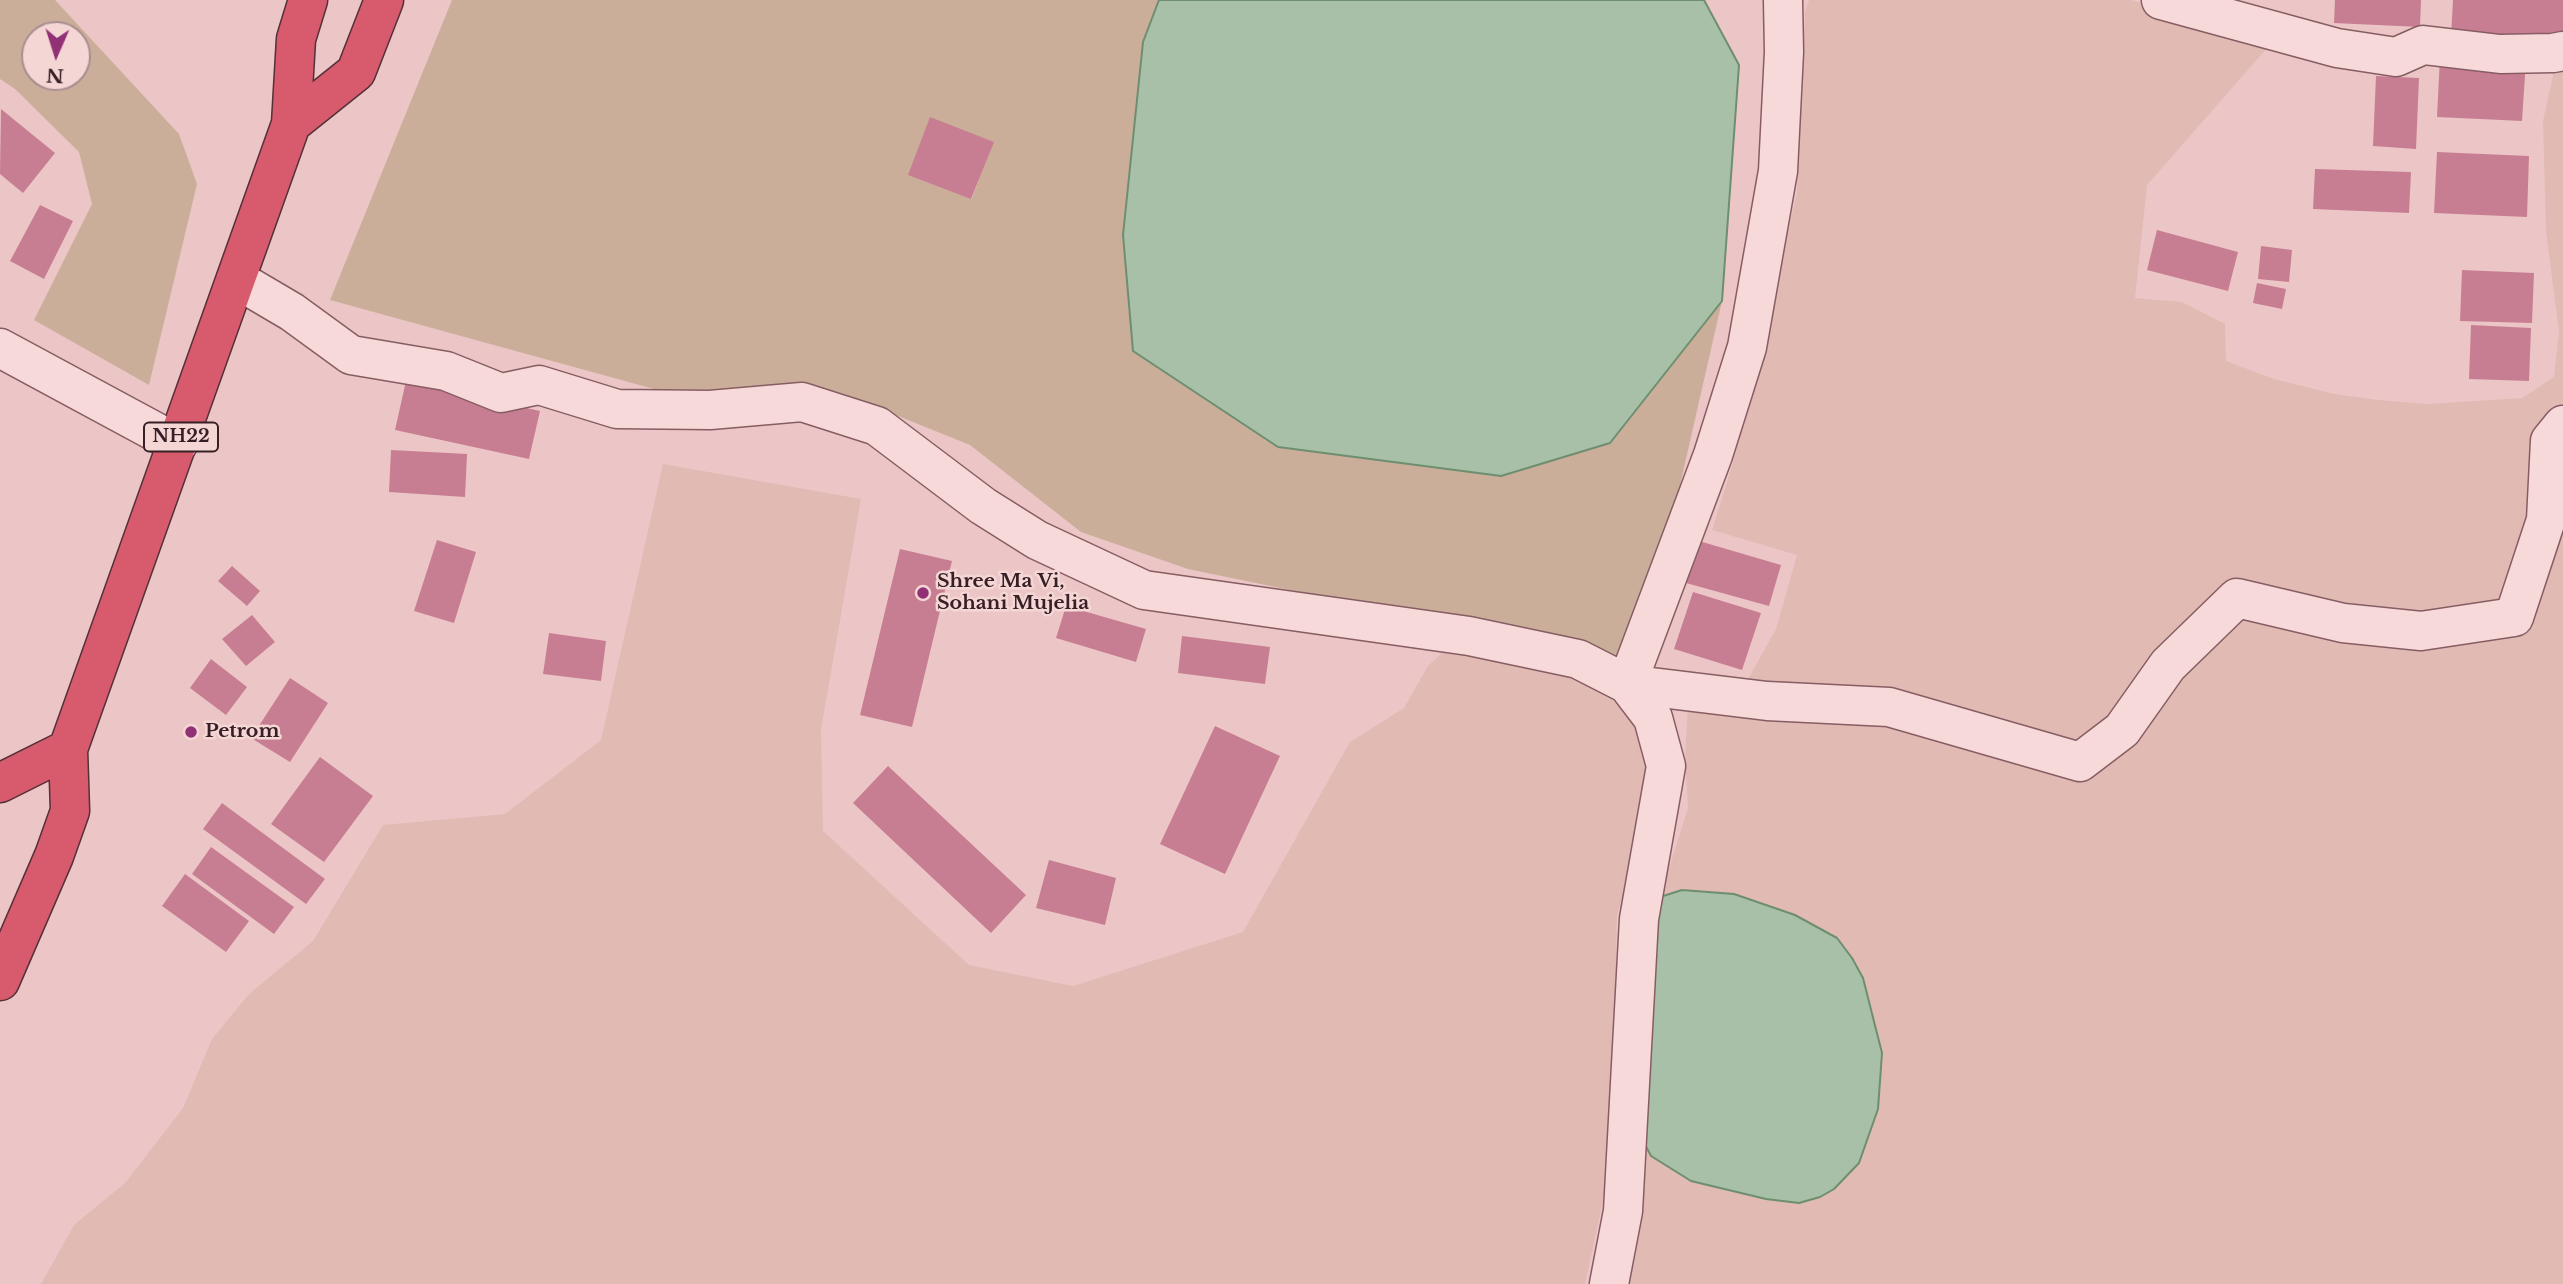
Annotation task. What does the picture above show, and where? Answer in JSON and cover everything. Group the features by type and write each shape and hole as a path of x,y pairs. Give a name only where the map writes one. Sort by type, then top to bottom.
{"highway":[{"name":"NH22","path":"0,981 54,856 70,811 68,749 291,124 296,39 308,0"},
{"path":"291,124 356,72 384,0"},
{"path":"0,783 68,749"}],"street":[{"path":"1627,684 1713,455 1747,346 1778,171 1784,52 1783,0"},
{"path":"2161,0 2337,48 2396,57 2423,44 2500,54 2563,51"},
{"path":"236,279 292,312 351,355 446,371 502,393 539,384 617,409 710,410 802,402 877,426 983,506 1037,540 1144,590 1469,636 1578,659 1627,684 1767,701 1889,707 2080,762 2122,730 2168,665 2237,597 2343,623 2421,631 2514,617 2546,520 2550,441 2563,425"},
{"path":"0,348 178,444"},
{"path":"1609,1284 1623,1210 1639,919 1666,766 1653,718 1627,684"}],"shaded area":[{"path":"0,0 55,0 74,21 21,21 21,91 91,91 91,39 179,134 197,184 149,385 34,320 92,204 79,152 15,89 0,79"},
{"path":"452,0 1159,0 1143,42 1610,443 1722,301 1678,494 1622,661 1188,569 1081,532 970,445 841,393 654,389 330,300","holes":["930,118 993,142 971,199"]},
{"path":"1159,0 1704,0 1739,65 1722,301 1610,443 1501,476 1278,447 1133,351 1123,235 1143,42"},
{"path":"1809,0 2132,0 2268,47 2147,185 2135,298 2182,302 2225,324 2226,361 2274,379 2334,394 2378,400 2427,404 2522,398 2554,377 2559,331 2546,232 2543,121 2554,71 2563,64 2563,1284 1619,1284 1636,1134 1691,1181 1766,1199 1873,1013 1863,978 1852,958 1660,897 1688,808 1685,757 1688,707 1747,681 1776,629 1797,555 1712,530 1733,463 1797,193 1805,12"},
{"path":"663,464 861,499 821,730 823,831 969,965 1073,986 1243,932 1350,742 1404,708 1428,666 1442,653 1490,657 1567,672 1605,691 1648,743 1651,806 1617,915 1613,1106 1603,1201 1585,1284 41,1284 74,1225 126,1182 183,1108 212,1039 249,994 313,941 383,825 505,814 601,740"},
{"path":"1682,890 1734,894 1795,915 1837,938 1863,978 1882,1053 1878,1109 1859,1163 1834,1189 1820,1197 1799,1203 1766,1199 1691,1181 1651,1156 1640,1135 1660,897"}],"building":[{"path":"2335,0 2421,0 2420,27 2334,23"},
{"path":"2453,0 2563,0 2563,41 2451,36"},
{"path":"2440,57 2526,60 2522,121 2437,117"},
{"path":"2376,76 2419,78 2416,149 2373,146"},
{"path":"1,109 55,153 23,193 0,174"},
{"path":"930,117 994,142 971,199 908,175"},
{"path":"2437,152 2529,156 2527,217 2434,213"},
{"path":"2315,169 2411,172 2409,213 2313,209"},
{"path":"40,205 73,221 44,279 10,261"},
{"path":"2157,230 2238,252 2228,291 2147,270"},
{"path":"2261,246 2292,250 2289,282 2258,279"},
{"path":"2462,270 2534,273 2532,323 2460,321"},
{"path":"2257,283 2286,289 2282,309 2253,303"},
{"path":"2471,325 2531,328 2529,381 2469,379"},
{"path":"406,381 540,411 529,459 395,430"},
{"path":"391,450 467,454 465,497 389,492"},
{"path":"437,540 476,552 454,623 414,611"},
{"path":"1699,541 1781,565 1769,606 1686,583"},
{"path":"900,549 952,561 912,727 860,715"},
{"path":"232,566 260,591 247,606 218,581"},
{"path":"1693,592 1761,613 1742,670 1674,649"},
{"path":"1066,606 1146,629 1136,662 1056,638"},
{"path":"252,615 275,642 246,666 222,639"},
{"path":"549,633 606,641 601,681 543,674"},
{"path":"1182,636 1270,647 1265,684 1178,673"},
{"path":"211,659 247,687 226,715 190,688"},
{"path":"290,678 328,703 290,762 251,738"},
{"path":"1215,726 1280,756 1225,874 1160,844"},
{"path":"320,757 373,796 324,862 271,824"},
{"path":"888,766 1026,895 991,933 853,803"},
{"path":"222,803 325,879 306,904 203,829"},
{"path":"211,847 294,907 274,934 192,874"},
{"path":"1049,860 1116,878 1105,925 1036,908"},
{"path":"185,874 249,921 226,952 162,906"}],"place":[{"name":"Shree Ma Vi, Sohani Mujelia","path":"923,593"},
{"name":"Petrom","path":"191,732"}]}
